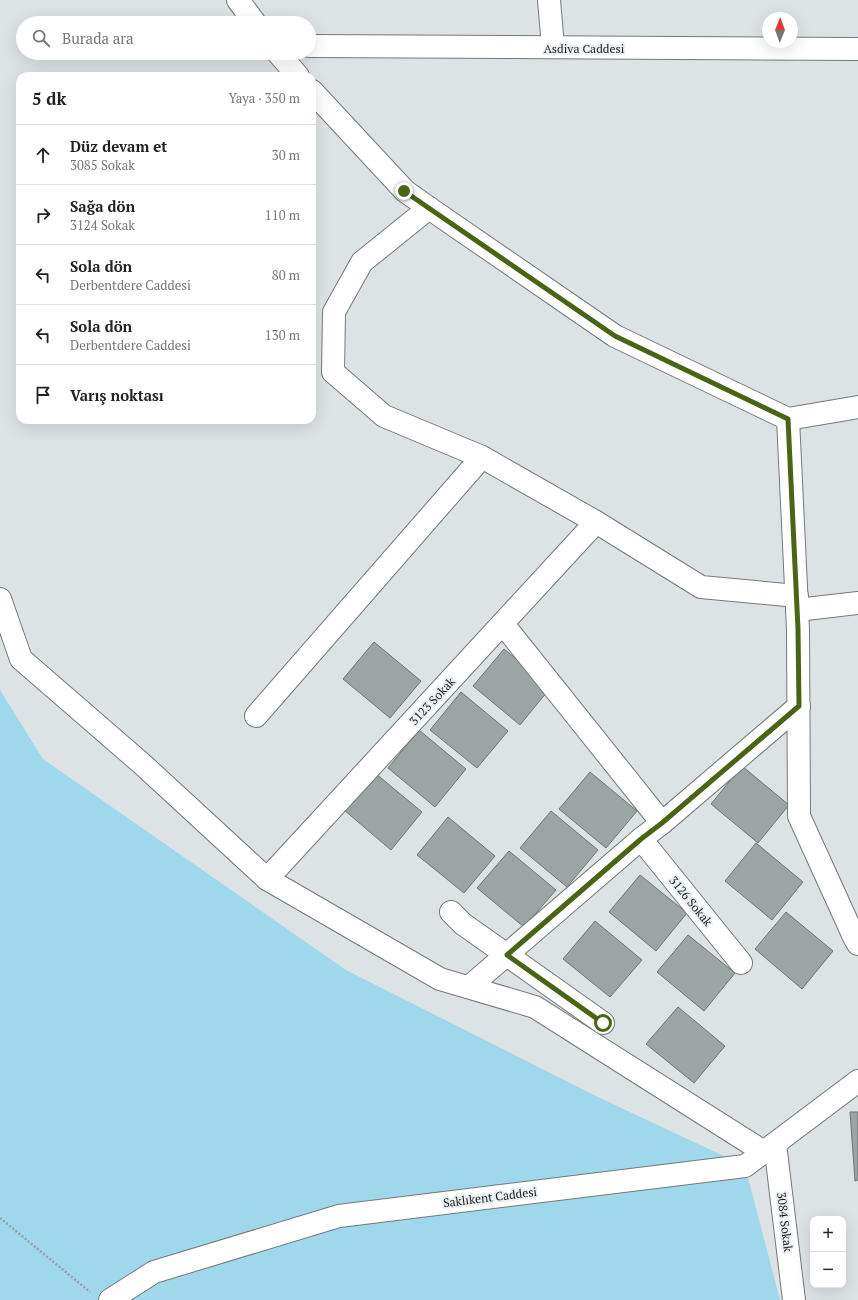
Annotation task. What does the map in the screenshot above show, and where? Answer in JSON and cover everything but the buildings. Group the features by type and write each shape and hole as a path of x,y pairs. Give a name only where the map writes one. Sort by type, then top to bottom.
{"street":[{"path":"238,0 250,16"},
{"path":"549,0 553,48"},
{"name":"Asdiva Caddesi","path":"316,46 858,50"},
{"path":"284,60 295,72"},
{"path":"316,95 404,191 615,336 788,419 858,408"},
{"path":"429,208 362,262 334,312 333,372 384,416 482,457 596,522 701,587 797,603 858,603"},
{"path":"788,419 797,603 799,816 858,944"},
{"path":"256,716 482,457"},
{"name":"3123 Sokak","path":"267,879 596,522"},
{"path":"0,599 21,659 141,763 267,879 440,979 535,1007 770,1148"},
{"path":"503,624 662,823"},
{"path":"469,988 641,839 662,823 799,706"},
{"name":"3126 Sokak","path":"641,839 742,963"},
{"path":"451,912 463,924 603,1023"},
{"name":"Saklıkent Caddesi","path":"101,1298 154,1272 339,1216 745,1166 858,1081"},
{"name":"3084 Sokak","path":"770,1148 794,1300"}],"path":[{"path":"0,1218 101,1298"}],"shaded area":[{"path":"0,690 43,759 346,970 598,1097 745,1166 780,1300 0,1300"}],"route":[{"path":"404,191 615,336 788,419 798,629 799,706 662,823 641,839 507,955 603,1023"}]}
